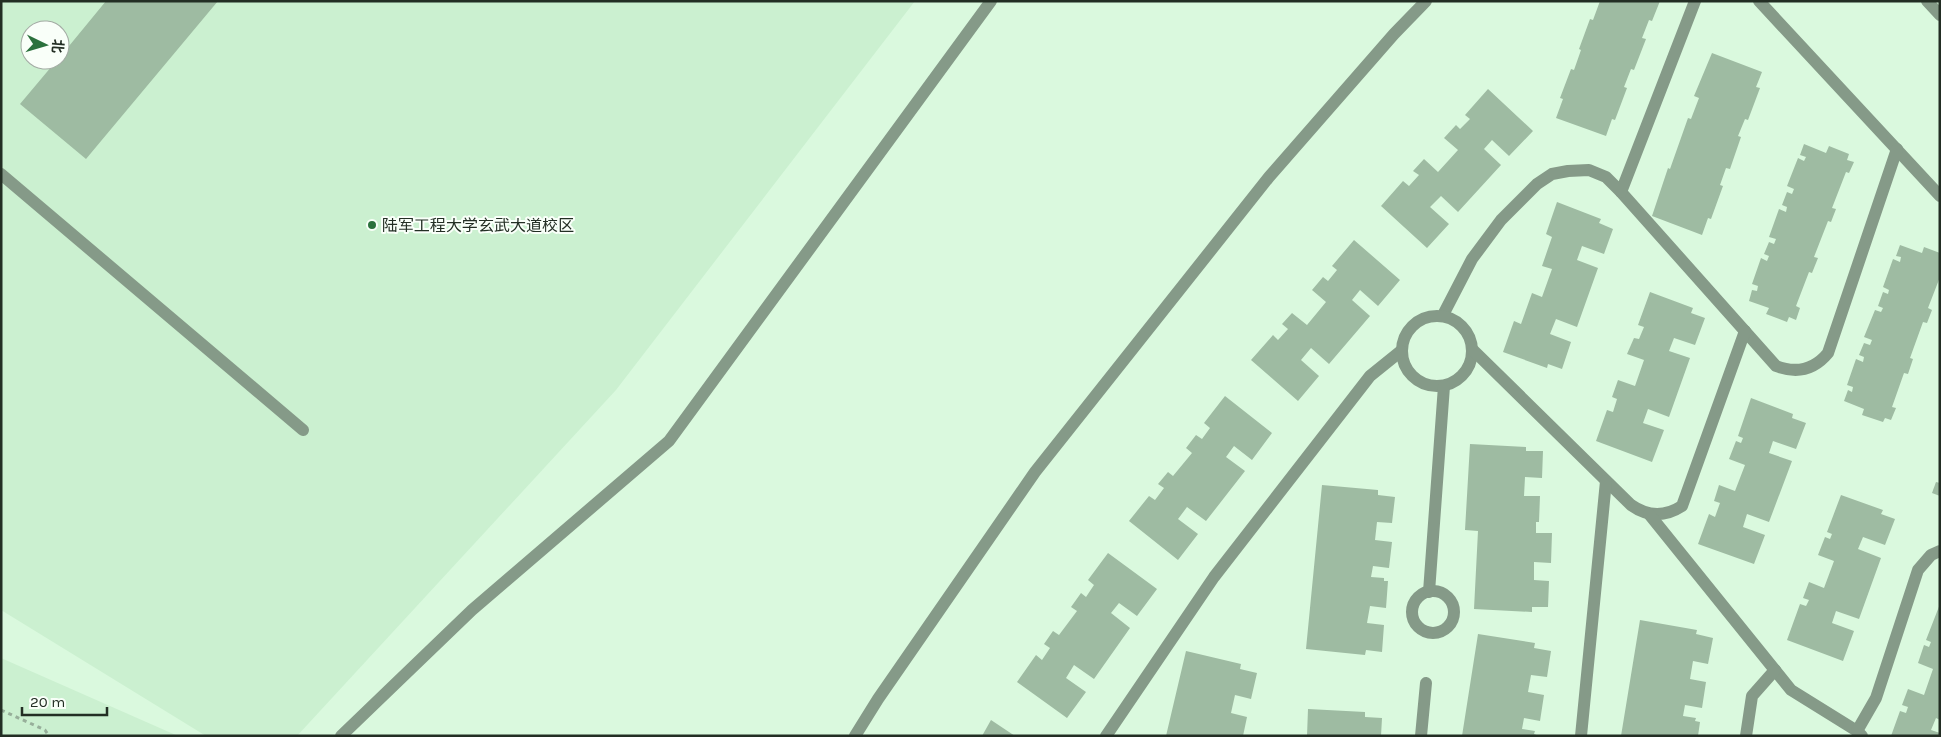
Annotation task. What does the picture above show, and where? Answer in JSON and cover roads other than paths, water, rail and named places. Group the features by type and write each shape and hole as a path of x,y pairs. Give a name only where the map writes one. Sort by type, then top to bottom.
{"street":[{"path":"341,736 472,610 670,441 991,1"},
{"path":"855,736 878,699 1035,472 1269,177 1394,34 1426,1"},
{"path":"1621,192 1695,1"},
{"path":"1759,1 1940,196"},
{"path":"1927,1 1940,14"},
{"path":"1443,315 1472,259 1495,228 1537,184 1552,174 1568,170 1589,170 1606,177 1621,192 1776,366 1786,370 1805,370 1814,366 1828,353 1897,150"},
{"path":"1,174 303,430"},
{"path":"1430,315 1443,315 1455,319 1464,327 1470,338 1473,350 1471,362 1465,373 1455,381 1444,386 1431,386 1419,382 1410,374 1404,363 1401,351 1403,339 1410,328 1419,320 1430,315"},
{"path":"1473,350 1631,505 1639,511 1649,514 1667,513 1682,506 1746,331"},
{"path":"1106,736 1214,578 1370,376 1401,351"},
{"path":"1429,592 1444,386"},
{"path":"1581,736 1606,480"},
{"path":"1649,514 1790,690 1859,733 1876,698 1918,570 1931,555 1940,551"},
{"path":"1746,736 1752,696 1775,670"},
{"path":"1421,736 1426,684"}],"place":[{"name":"陆军工程大学玄武大道校区","path":"372,225"}]}
